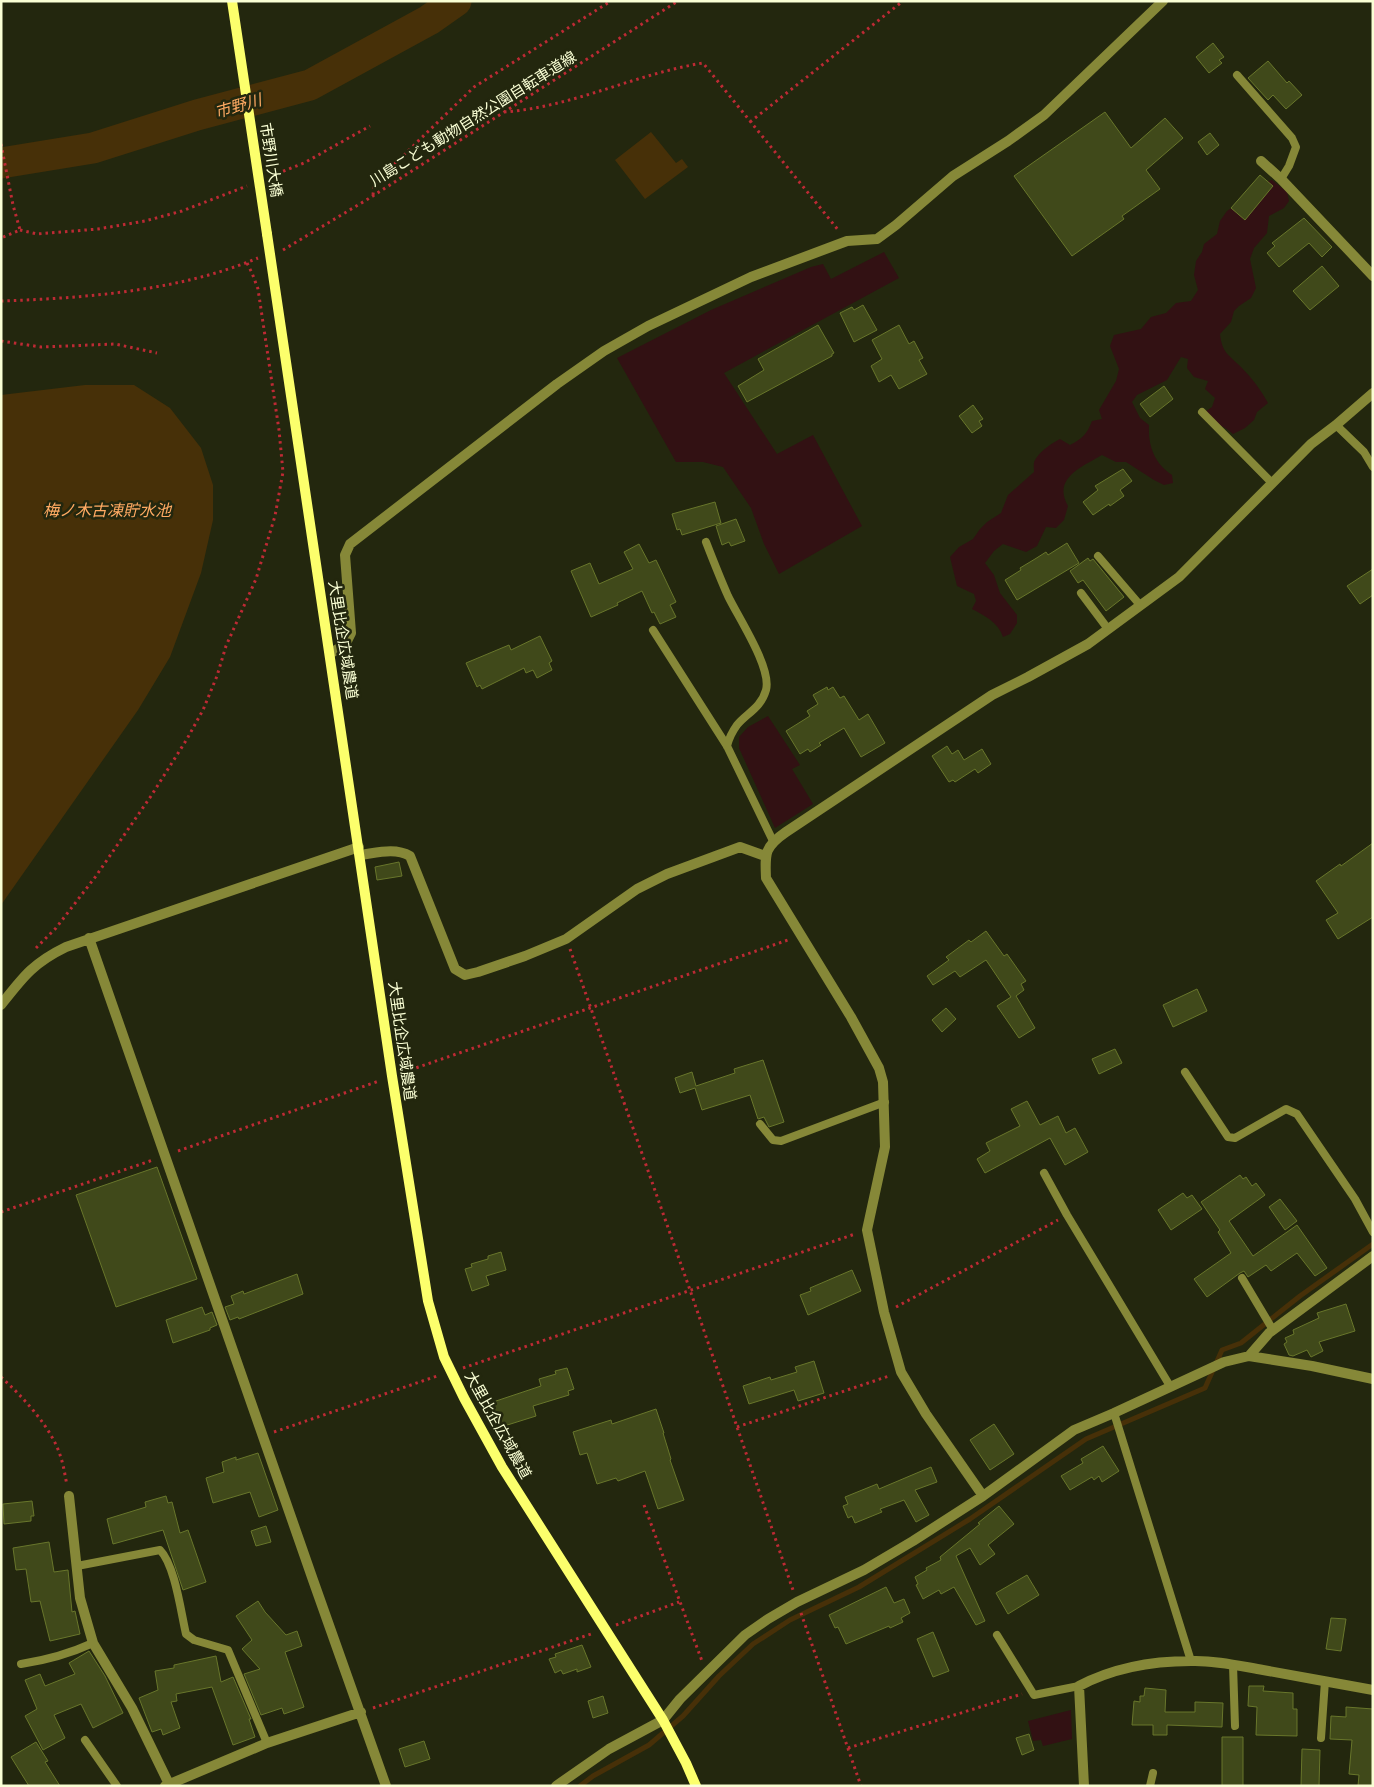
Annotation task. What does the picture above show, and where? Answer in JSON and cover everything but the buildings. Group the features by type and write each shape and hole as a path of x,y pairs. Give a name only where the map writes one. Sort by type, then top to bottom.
{"street":[{"name":"市野川大橋","path":"232,1 268,234"},
{"path":"330,654 346,643 351,633 345,555 350,544 557,384 604,351 648,326 751,277 847,241 877,239 953,176 1008,141 1044,114 1163,1"},
{"path":"1262,161 1373,276"},
{"name":"大里比企広域農道","path":"268,234 359,851 428,1301 444,1357 502,1467 663,1720 696,1786"},
{"path":"983,1496 926,1414 901,1372 884,1312 867,1230 885,1147 885,1102 880,1068 766,878 765,856 773,841 992,695 1080,648 1179,577 1311,444 1373,393"},
{"path":"1,1005 26,973 54,953 89,938 359,851 394,851 403,852 410,856 455,968 465,975 525,956 566,940 637,889 667,874 740,847 765,856"},
{"path":"89,938 386,1786"},
{"path":"1249,1356 1273,1330 1373,1256"},
{"path":"556,1786 610,1749 663,1720 680,1699 745,1635 797,1602 864,1570 913,1541 983,1496 1074,1430 1224,1362 1249,1356 1373,1379"},
{"path":"69,1496 80,1598 93,1643 132,1708 167,1785 267,1743 361,1712"},
{"path":"1084,1786 1079,1686 1116,1670 1191,1660 1233,1665 1373,1690"}],"lane":[{"path":"1237,74 1292,138 1296,147 1289,166 1281,179"},
{"path":"1202,412 1272,483"},
{"path":"1336,425 1364,452 1373,467"},
{"path":"706,542 728,597 763,664 767,678 767,689 762,700 756,708 738,723 730,734 727,746"},
{"path":"1098,556 1140,605"},
{"path":"1081,593 1108,629"},
{"path":"653,630 727,746 773,841"},
{"path":"1185,1072 1228,1137 1235,1138 1286,1109 1297,1114 1356,1199 1373,1232"},
{"path":"760,1124 773,1140 781,1141 885,1102"},
{"path":"1044,1173 1067,1215 1170,1386"},
{"path":"1242,1278 1273,1330"},
{"path":"1114,1413 1191,1660"},
{"path":"77,1566 160,1550 165,1555 173,1578 186,1634 194,1640 228,1650 267,1743"},
{"path":"997,1635 1034,1695 1079,1686"},
{"path":"21,1664 48,1660 93,1643"},
{"path":"1233,1665 1235,1726"},
{"path":"1321,1738 1325,1681"},
{"path":"85,1740 117,1786"},
{"path":"1150,1786 1153,1773"}],"path":[{"path":"373,195 374,185 379,179 474,87 611,1"},
{"name":"川島こども動物自然公園自転車道線","path":"279,253 678,1"},
{"path":"750,122 903,1"},
{"path":"504,112 528,110 597,92 679,67 702,63 847,241"},
{"path":"269,177 304,164 370,126"},
{"path":"1,144 20,230"},
{"path":"1,238 20,230 37,234 98,229 145,221 182,211 252,184"},
{"path":"1,301 49,300 135,290 230,270 263,256"},
{"path":"32,953 56,928 96,876 188,739 217,676 226,646 256,579 266,549 283,472 278,421 258,290 247,263"},
{"path":"1,341 41,347 114,344 157,353"},
{"path":"566,940 690,1290 861,1786"},
{"path":"884,1312 954,1277 1067,1215"},
{"path":"264,1436 867,1230"},
{"path":"737,1428 901,1372"},
{"path":"1,1377 19,1394 45,1426 61,1456 69,1496"},
{"path":"644,1505 679,1602 702,1662 708,1672"},
{"path":"361,1712 606,1629 679,1602"},
{"path":"848,1748 1031,1692"}],"shaded area":[{"path":"1272,180 1287,192 1289,201 1284,208 1269,216 1267,233 1254,248 1250,259 1256,288 1251,298 1234,311 1231,322 1220,334 1222,345 1227,353 1253,380 1268,403 1257,412 1254,420 1245,428 1233,434 1221,426 1207,423 1205,412 1212,407 1215,398 1205,389 1208,381 1194,377 1187,368 1188,359 1181,357 1167,380 1137,395 1132,402 1140,418 1149,425 1153,453 1161,465 1172,475 1173,483 1164,485 1126,462 1116,462 1102,455 1072,474 1066,481 1064,488 1064,496 1068,506 1064,520 1056,528 1046,527 1037,546 1026,552 1003,544 994,551 985,563 994,575 1000,593 1017,615 1017,623 1010,634 1003,637 994,623 972,609 976,601 974,594 957,586 950,557 959,547 973,539 987,522 1001,513 1008,495 1034,472 1034,461 1043,450 1060,439 1070,445 1074,443 1086,433 1092,421 1102,419 1099,410 1116,381 1119,369 1110,346 1114,335 1141,329 1151,317 1166,313 1176,303 1191,301 1198,290 1194,275 1196,261 1202,252 1204,244 1217,234 1220,221 1227,211 1265,182"},
{"path":"884,252 899,278 724,373 777,454 813,435 862,526 779,574 764,544 751,508 723,467 703,462 676,462 617,358 711,310 811,267 823,264 831,279"},
{"path":"768,716 800,765 792,769 813,804 775,828 739,748 739,737 748,727"},
{"path":"1071,1710 1072,1739 1043,1746 1041,1740 1033,1741 1028,1721"}],"water":[{"path":"651,132 676,163 682,159 688,167 645,199 615,160"},
{"name":"梅ノ木古凍貯水池","path":"85,385 134,385 170,408 201,448 213,485 213,520 201,573 170,657 138,710 1,905 1,395"}],"waterway":[{"name":"市野川","path":"1,163 93,148 197,115 310,85 429,20 456,1"},
{"path":"580,1786 593,1776 649,1745 683,1716 719,1676 753,1644 790,1620 859,1587 970,1519 1086,1439 1205,1388 1222,1350 1241,1343 1300,1296 1373,1244"}]}
